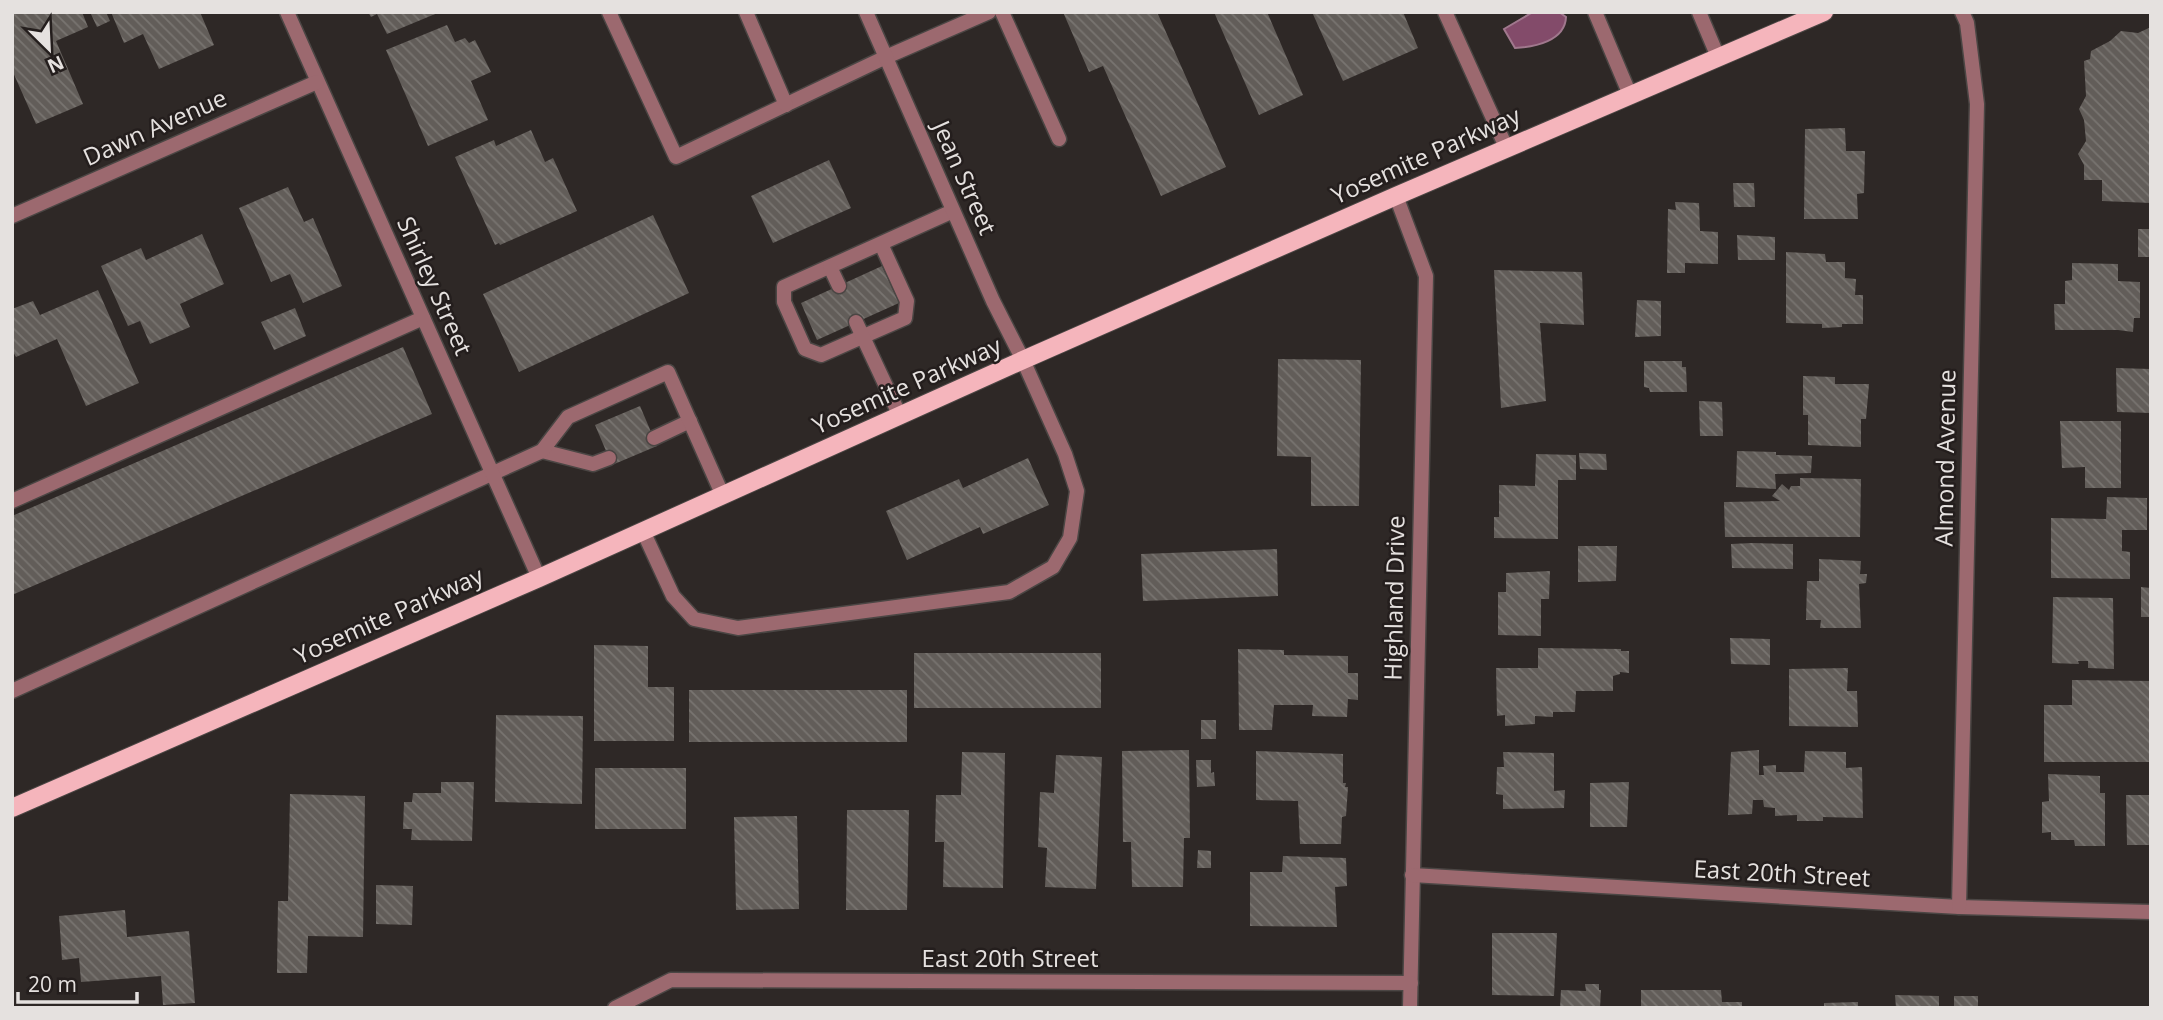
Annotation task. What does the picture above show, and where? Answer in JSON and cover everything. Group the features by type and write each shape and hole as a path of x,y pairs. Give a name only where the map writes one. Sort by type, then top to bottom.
{"main road":[{"name":"Yosemite Parkway","path":"12,808 539,578 1396,195 1825,12"}],"street":[{"name":"Shirley Street","path":"287,12 539,578"},
{"path":"609,12 676,157 886,57 989,12"},
{"path":"746,12 786,105"},
{"name":"Jean Street","path":"643,531 673,596 694,619 738,628 1009,592 1053,566 1070,538 1077,491 1065,454 993,301 866,12"},
{"path":"1002,12 1059,139"},
{"path":"1446,12 1506,147"},
{"path":"1595,12 1630,95"},
{"path":"1699,12 1718,57"},
{"name":"Almond Avenue","path":"1959,907 1977,104 1967,23 1962,12"},
{"name":"Dawn Avenue","path":"12,216 317,82"},
{"name":"Highland Drive","path":"1396,195 1426,276 1410,1008"},
{"path":"881,244 907,301 905,318 821,355 805,349 783,302 784,287 953,211"},
{"path":"830,267 839,286"},
{"path":"12,501 423,317"},
{"path":"856,323 900,416"},
{"path":"12,691 542,451 568,417 668,372 723,496"},
{"path":"654,438 690,421"},
{"path":"542,451 593,464 609,458"},
{"name":"East 20th Street","path":"1412,875 1959,907 2151,912"},
{"name":"East 20th Street","path":"615,1008 671,981 1411,983"}],"shaded area":[{"path":"1533,12 1559,12 1566,17 1564,25 1555,37 1548,41 1515,48 1504,29"}],"building":[{"path":"12,12 82,12 88,27 56,41 83,104 36,124 12,70"},
{"path":"90,12 106,12 110,21 97,27"},
{"path":"111,12 200,12 214,45 159,69 143,34 124,43"},
{"path":"368,12 440,12 387,34 377,14 371,17"},
{"path":"1063,12 1157,12 1226,167 1161,196 1103,66 1089,72"},
{"path":"1214,12 1267,12 1303,95 1259,115"},
{"path":"1312,12 1403,12 1418,48 1343,81"},
{"path":"447,25 455,42 465,38 469,43 475,40 491,72 471,81 488,120 428,146 386,50"},
{"path":"2151,27 2151,203 2102,201 2102,180 2084,180 2084,165 2078,154 2086,141 2084,120 2079,109 2086,96 2084,61 2090,59 2091,51 2110,41 2121,31 2138,33"},
{"path":"1845,128 1846,151 1865,151 1864,193 1857,194 1858,219 1804,219 1805,129"},
{"path":"531,130 545,162 553,158 577,211 495,245 455,157 494,140 496,146"},
{"path":"829,160 851,208 773,243 751,196"},
{"path":"1733,183 1754,183 1755,207 1734,207"},
{"path":"288,187 304,222 313,218 342,286 303,303 290,274 271,282 239,208"},
{"path":"1675,202 1699,203 1700,231 1718,232 1718,264 1685,263 1685,273 1667,273 1668,209 1676,210"},
{"path":"653,215 689,293 519,372 483,294"},
{"path":"2138,229 2151,229 2151,257 2138,257"},
{"path":"202,234 224,284 180,304 190,327 150,344 140,321 128,326 101,266 141,248 146,260"},
{"path":"1737,235 1775,237 1775,260 1738,260"},
{"path":"1786,252 1825,254 1826,262 1845,262 1845,278 1856,279 1855,295 1863,295 1863,324 1822,328 1822,324 1786,323"},
{"path":"2072,263 2118,264 2118,281 2140,282 2140,318 2134,318 2133,332 2055,330 2054,304 2065,304 2065,281 2072,280"},
{"path":"882,266 899,303 817,340 801,303"},
{"path":"1494,270 1582,272 1584,325 1540,323 1546,401 1501,408"},
{"path":"98,290 139,383 86,406 57,339 16,357 12,350 12,309 33,301 40,315"},
{"path":"1637,300 1661,301 1661,336 1635,337"},
{"path":"295,308 306,336 274,350 261,322"},
{"path":"403,347 432,414 12,595 12,516"},
{"path":"1278,359 1361,360 1359,506 1311,506 1311,457 1277,456"},
{"path":"1644,361 1682,361 1682,367 1686,367 1687,392 1650,392 1649,388 1644,387"},
{"path":"2116,368 2151,369 2151,413 2117,412"},
{"path":"1803,376 1835,377 1835,384 1869,384 1866,419 1861,419 1861,447 1808,445 1808,415 1803,415"},
{"path":"1699,401 1722,402 1723,436 1700,436"},
{"path":"640,406 657,446 612,465 595,425"},
{"path":"2060,421 2121,421 2121,488 2085,488 2085,467 2062,468"},
{"path":"1737,451 1812,456 1811,473 1775,474 1776,489 1736,487"},
{"path":"1579,453 1606,454 1607,470 1580,469"},
{"path":"1536,454 1576,455 1576,480 1558,480 1558,539 1494,538 1494,517 1499,517 1499,485 1535,486"},
{"path":"1028,458 1049,505 983,534 980,527 907,560 886,511 959,479 963,488"},
{"path":"1800,478 1861,479 1860,537 1725,537 1724,502 1780,501 1772,496 1782,484 1789,490 1791,486 1800,486"},
{"path":"2107,497 2147,498 2147,530 2122,530 2122,551 2130,552 2130,579 2051,578 2051,518 2106,519"},
{"path":"1731,544 1793,544 1793,569 1732,568"},
{"path":"1578,546 1617,546 1616,581 1578,582"},
{"path":"1277,549 1278,596 1143,601 1141,554"},
{"path":"1819,559 1861,561 1860,574 1867,574 1866,583 1859,584 1861,628 1820,628 1821,620 1806,620 1807,581 1819,581"},
{"path":"1550,571 1549,599 1541,599 1541,636 1498,635 1498,592 1506,592 1506,573"},
{"path":"2141,587 2151,588 2151,617 2141,617"},
{"path":"2053,597 2113,598 2114,669 2088,668 2088,661 2078,661 2079,664 2052,663"},
{"path":"1730,638 1770,639 1770,665 1731,664"},
{"path":"594,645 648,646 648,687 674,687 674,741 594,741"},
{"path":"1538,648 1629,651 1629,673 1620,672 1613,676 1613,691 1576,691 1575,712 1553,712 1553,717 1535,716 1535,724 1505,726 1505,715 1497,716 1496,668 1538,668"},
{"path":"1238,649 1284,650 1284,655 1348,656 1348,673 1358,673 1358,700 1348,699 1347,717 1312,716 1313,705 1274,705 1272,730 1239,730"},
{"path":"914,653 1101,653 1101,708 914,708"},
{"path":"1848,668 1847,691 1857,691 1858,727 1789,726 1789,669"},
{"path":"2072,680 2151,681 2151,762 2044,762 2044,705 2072,705"},
{"path":"689,690 907,690 907,742 689,742"},
{"path":"496,715 583,716 582,804 495,802"},
{"path":"1201,720 1216,720 1216,739 1201,739"},
{"path":"1189,750 1190,838 1184,838 1183,887 1132,887 1131,842 1123,842 1122,751"},
{"path":"1759,750 1759,775 1764,775 1763,766 1776,765 1776,772 1804,772 1805,751 1846,752 1846,768 1862,767 1863,818 1823,817 1823,821 1797,821 1797,815 1775,816 1775,808 1764,807 1763,800 1753,800 1752,814 1728,815 1731,752"},
{"path":"1256,751 1343,754 1343,783 1348,787 1346,816 1342,817 1341,844 1300,844 1298,801 1256,800"},
{"path":"962,752 1005,753 1003,888 943,887 944,842 935,842 936,795 961,795"},
{"path":"1503,752 1554,753 1554,791 1565,790 1564,808 1503,809 1503,795 1496,794 1497,767 1504,767"},
{"path":"1056,755 1102,757 1096,889 1045,887 1047,848 1038,847 1040,792 1054,793"},
{"path":"1196,760 1211,760 1215,786 1197,787"},
{"path":"595,768 686,768 686,829 595,829"},
{"path":"2048,774 2100,776 2100,793 2105,793 2105,846 2075,846 2074,840 2051,840 2051,832 2042,833 2042,802 2049,801"},
{"path":"441,782 474,782 472,841 411,840 412,829 403,829 404,802 412,802 413,793 441,793"},
{"path":"1629,782 1627,827 1590,827 1590,783"},
{"path":"290,794 365,796 363,937 308,936 307,973 277,973 278,901 288,901"},
{"path":"2126,795 2151,795 2151,845 2127,845"},
{"path":"847,810 909,810 907,910 846,910"},
{"path":"797,816 799,909 736,910 734,817"},
{"path":"1198,850 1211,851 1211,868 1197,868"},
{"path":"1283,856 1346,858 1347,886 1335,887 1337,927 1250,926 1250,872 1282,872"},
{"path":"376,885 413,886 412,925 376,924"},
{"path":"125,910 127,937 189,931 195,1003 163,1005 161,976 81,982 79,958 62,960 59,916"},
{"path":"1492,933 1557,933 1554,996 1492,995"},
{"path":"1585,984 1599,984 1600,1008 1560,1008 1561,990 1586,991"},
{"path":"1641,990 1721,990 1722,1002 1742,1002 1742,1008 1641,1008"},
{"path":"1895,995 1939,996 1939,1008 1896,1008"},
{"path":"1954,996 1978,996 1978,1008 1954,1008"},
{"path":"1858,1002 1858,1008 1824,1008 1824,1003"}]}
